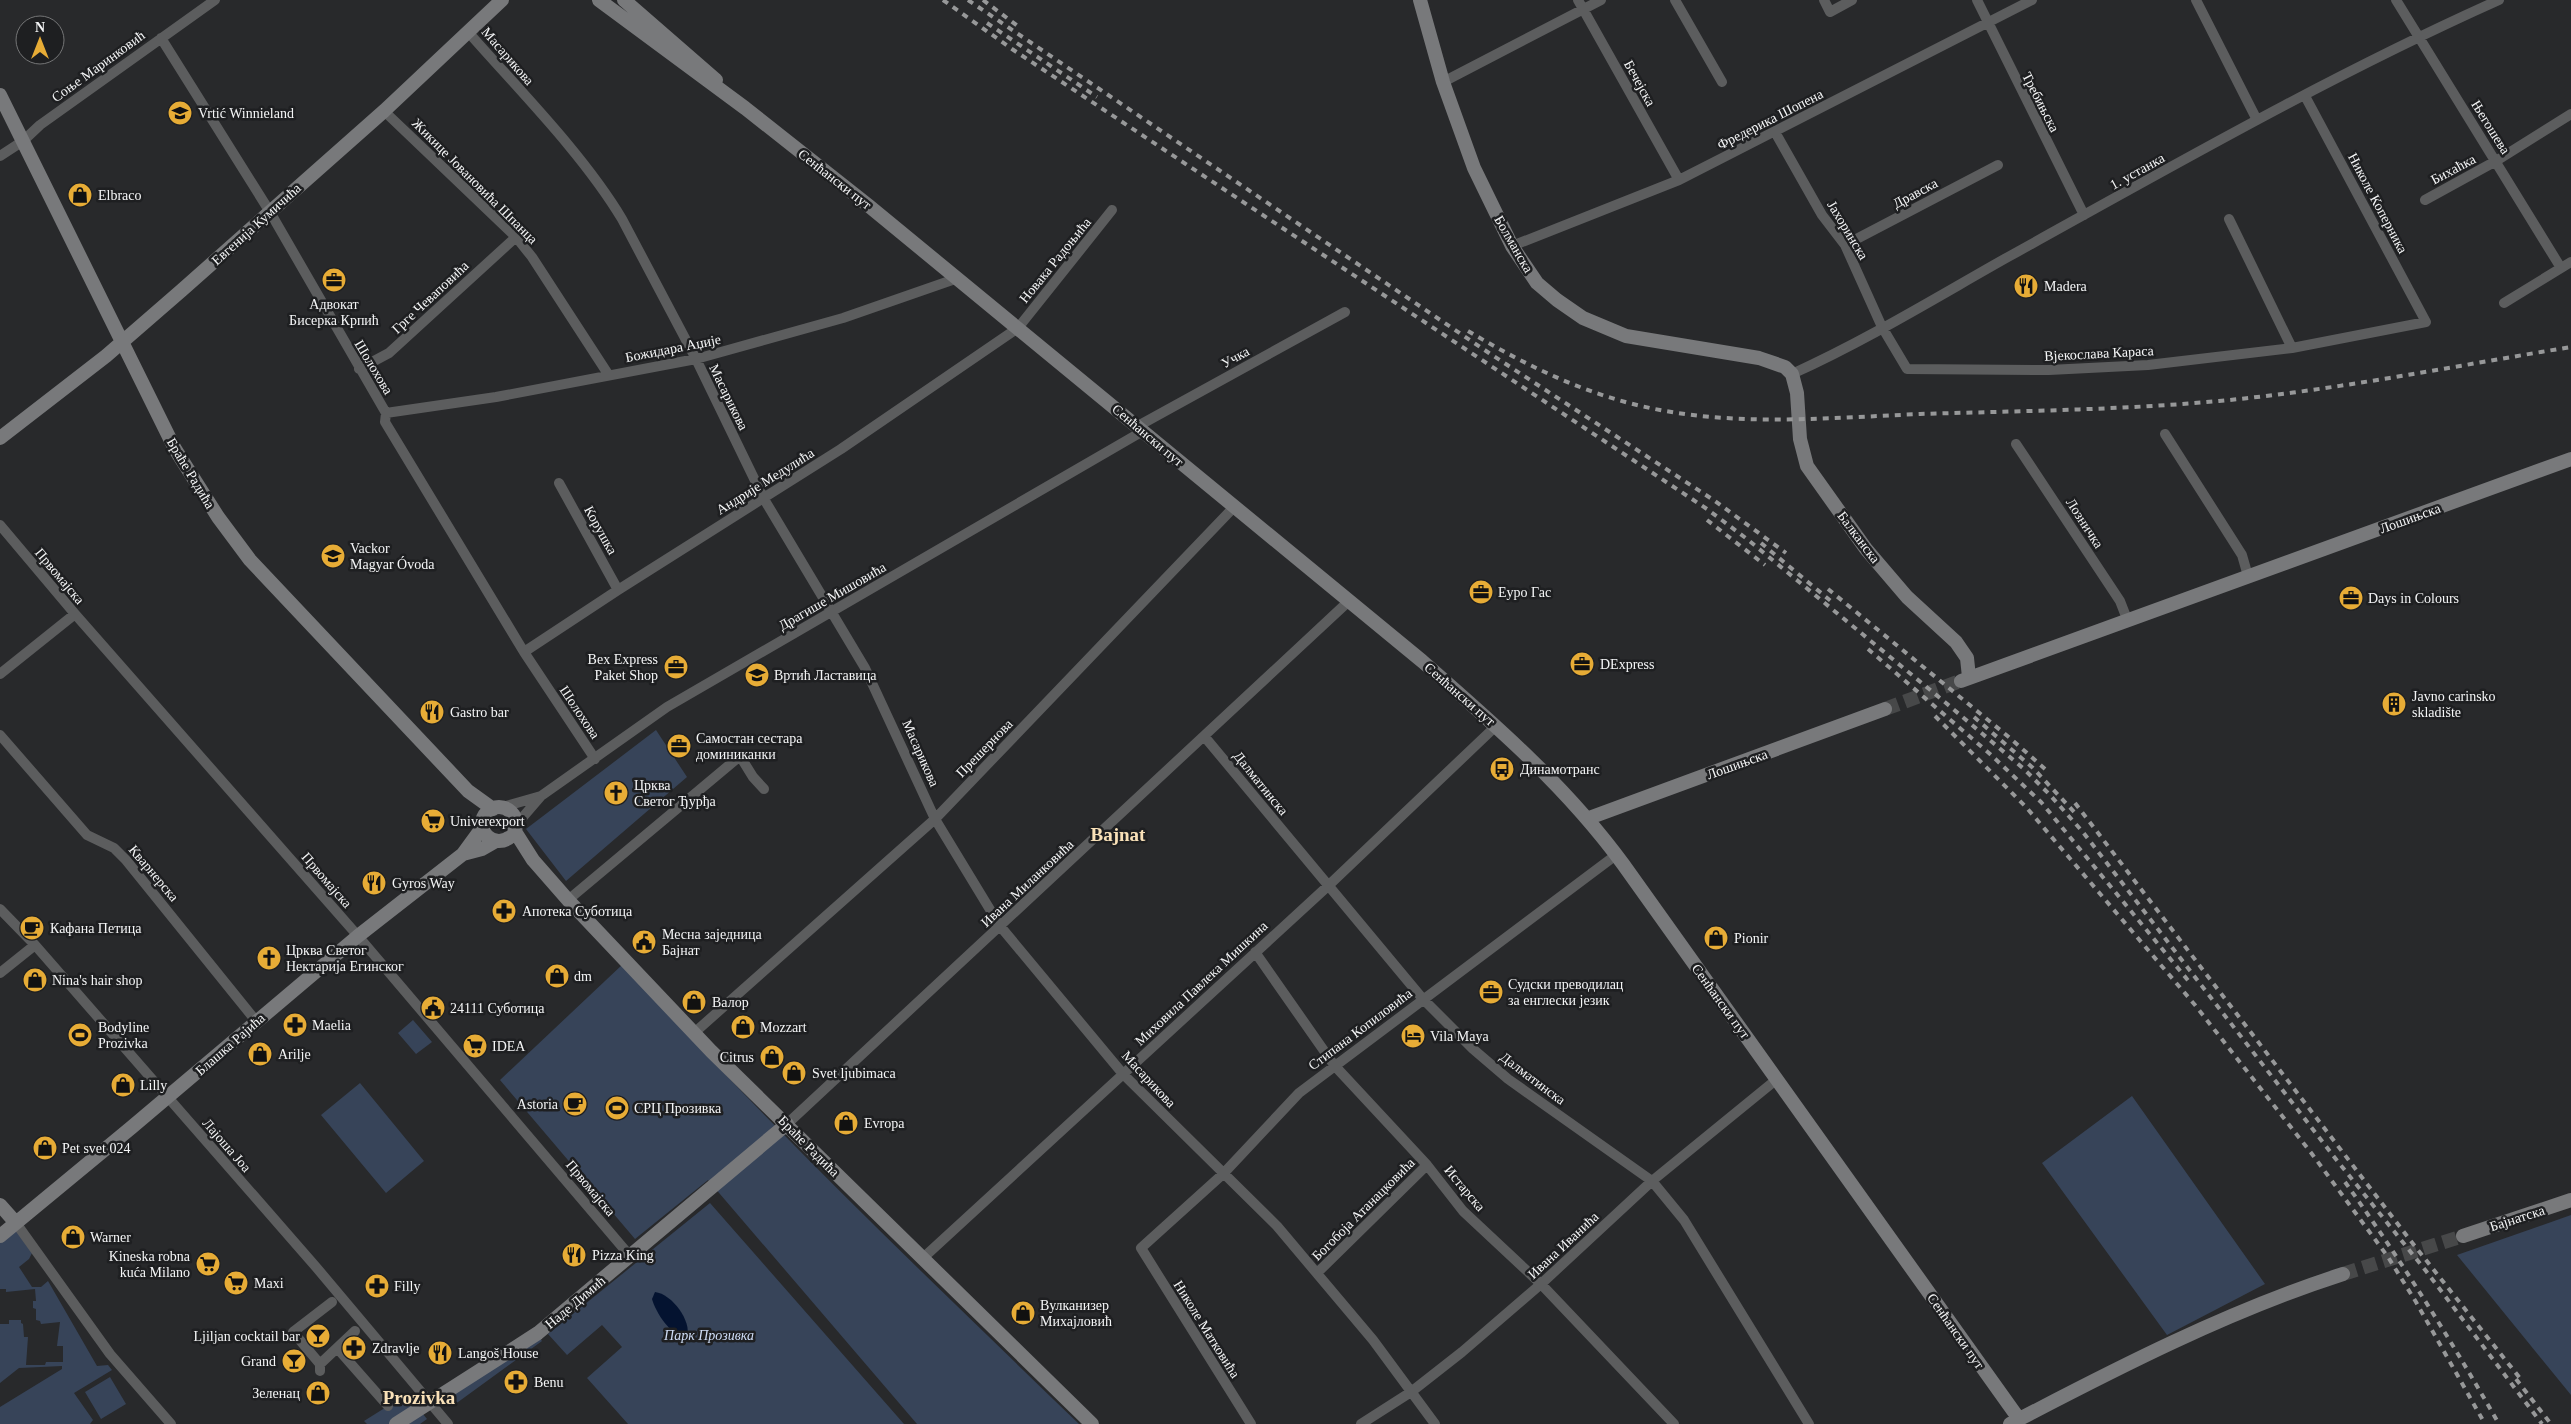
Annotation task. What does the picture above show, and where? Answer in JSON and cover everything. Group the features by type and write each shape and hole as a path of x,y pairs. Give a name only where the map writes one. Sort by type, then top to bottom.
{"street":[{"name":"Соње Маринковић","path":"0,156 23,141 40,125 215,0"},
{"name":"Евгенија Кумичића","path":"0,438 106,356 384,111 502,0"},
{"name":"Сенћански пут","path":"600,0 745,108 958,278 1350,600 1496,726 1588,818 1778,1079 2017,1422"},
{"name":"Сенћански пут","path":"624,0 706,69 745,108"},
{"name":"Болманска","path":"1420,0 1442,82 1474,168 1512,246 1537,283 1583,318 1626,336 1774,362 1785,367 1792,374"},
{"path":"1442,82 1581,5 1601,0"},
{"path":"1675,0 1722,82"},
{"path":"1824,0 1830,12 1852,0"},
{"name":"Требињска","path":"1977,0 2084,215"},
{"name":"Фредерика Шопена","path":"1512,246 1679,180 2032,0"},
{"path":"2196,0 2257,120"},
{"name":"Његошева","path":"2396,0 2561,268"},
{"name":"1. устанка","path":"1792,374 1882,327 2257,120 2418,36 2499,0"},
{"name":"Бечејска","path":"1581,5 1679,180"},
{"name":"Масарикова","path":"469,33 610,198 696,359 764,499 865,668 935,819 1000,926 1123,1074 1222,1174 1277,1226 1373,1340 1435,1424"},
{"name":"Шолохова","path":"161,38 270,212 359,369 386,412 385,422 524,652 595,759"},
{"name":"Браће Радића","path":"0,96 175,449 218,517 250,560 468,791 496,808 509,811 508,834 694,1033 1092,1424"},
{"name":"Николе Коперника","path":"2305,96 2426,322"},
{"name":"Жикице Јовановића Шпанца","path":"384,111 516,237 532,257 608,374"},
{"name":"Бихаћка","path":"2424,200 2496,161 2571,114"},
{"name":"Јахоринска","path":"1775,132 1822,215 1845,245 1882,327 1904,367 1907,369"},
{"name":"Дравска","path":"1845,245 1998,166"},
{"name":"Новака Радоњића","path":"1018,328 1112,210"},
{"path":"2228,219 2292,348"},
{"name":"Грге Чеваповића","path":"359,369 390,353 516,237"},
{"path":"2504,303 2571,262"},
{"name":"Божидара Аџије","path":"386,412 496,397 608,374 696,359 843,318 958,278"},
{"name":"Учка","path":"1141,429 1345,312"},
{"name":"Вјекослава Караса","path":"1907,369 2049,370 2148,365 2292,348 2426,322"},
{"name":"Андрије Медулића","path":"524,652 618,590 764,499 1018,328"},
{"name":"Балканска","path":"1792,374 1797,393 1800,439 1807,466 1866,549 1907,597 1956,642 1967,658 1965,679"},
{"name":"Драгише Мишовића","path":"508,834 541,796 667,707 831,613 1141,429"},
{"path":"2165,434 2242,555 2248,576"},
{"name":"Лозничка","path":"2016,444 2120,601 2127,619"},
{"name":"Лошињска","path":"1965,679 2571,459"},
{"name":"Корушка","path":"560,483 618,590"},
{"name":"Прешернова","path":"694,1033 935,819 1235,506"},
{"name":"Првомајска","path":"0,525 75,614 358,936 630,1256"},
{"name":"Ивана Миланковића","path":"787,1124 1350,600"},
{"path":"0,674 75,614"},
{"name":"Лошињска","path":"1588,818 1885,709"},
{"name":"Миховила Павлека Мишкина","path":"923,1258 986,1203 1329,885 1496,726"},
{"name":"Кварнерска","path":"0,734 87,835 114,848 126,860 256,1021"},
{"name":"Далматинска","path":"1204,736 1422,998 1473,1049 1508,1079 1652,1180 1684,1220 1809,1424"},
{"path":"568,900 697,790 740,756 753,778 764,788"},
{"name":"Браће Радића","path":"468,791 486,835 508,834"},
{"name":"Драгише Мишовића","path":"496,808 541,796"},
{"name":"Блашка Рајића","path":"0,1236 358,936 463,854 482,824 496,808"},
{"name":"Блашка Рајића","path":"463,854 482,849 508,834"},
{"name":"Стипана Копиловића","path":"1141,1248 1222,1174 1299,1093 1422,998 1616,855"},
{"name":"Лајоша Јоа","path":"0,909 35,945 168,1097 448,1424"},
{"path":"0,973 35,945"},
{"name":"Истарска","path":"1255,952 1334,1065 1427,1164 1463,1211 1541,1284 1674,1424"},
{"name":"Ивана Иванића","path":"1361,1424 1411,1392 1541,1284 1652,1180 1778,1079"},
{"name":"Наде Димић","path":"396,1424 538,1333 787,1124"},
{"name":"Богобоја Атанацковића","path":"1317,1274 1427,1164"},
{"name":"Бајнатска","path":"2463,1236 2571,1200"},
{"path":"0,1205 16,1223 110,1354 171,1424"},
{"name":"Николе Матковића","path":"1141,1248 1251,1424"},
{"path":"2017,1422 2152,1352 2302,1287 2343,1274"},
{"path":"332,1302 294,1332 320,1367 355,1330"},
{"path":"337,1348 388,1406"}],"green space":[{"path":"656,730 687,777 566,881 526,829"},
{"path":"623,964 733,1083 790,1141 1079,1424 917,1424 708,1180 635,1239 500,1080"},
{"path":"413,1020 432,1042 416,1054 398,1033"},
{"path":"360,1083 424,1161 386,1193 321,1115"},
{"path":"2132,1096 2265,1284 2167,1335 2042,1163"},
{"name":"Парк Прозивка","path":"710,1203 904,1424 628,1424 587,1378 622,1347 602,1325 567,1355 548,1334"},
{"path":"2571,1215 2571,1395 2457,1255"},
{"path":"16,1223 34,1249 29,1259 19,1267 32,1287 41,1287 48,1281 97,1366 108,1365 112,1370 74,1393 93,1420 90,1424 0,1424 0,1407 62,1369 62,1366 19,1368 0,1383 0,1324 9,1324 9,1320 21,1320 24,1337 28,1337 26,1365 45,1365 46,1362 63,1362 63,1346 57,1346 60,1322 41,1324 40,1321 36,1320 36,1309 33,1308 33,1301 36,1301 35,1289 6,1292 6,1289 0,1289 0,1236"},
{"path":"539,1337 542,1341 454,1405 449,1401 449,1395"},
{"path":"110,1377 126,1404 101,1419 85,1392"},
{"path":"407,1394 427,1419 420,1424 367,1424 364,1421"}],"shaded area":[{"path":"655,1292 668,1298 684,1316 688,1331 687,1337 675,1333 665,1323 652,1299"}],"tunnel":[{"path":"1885,709 1960,681"},
{"path":"2343,1274 2463,1236"}],"railway":[{"path":"943,0 1012,49 1707,509 1747,539 2024,769 2082,831 2335,1158 2426,1271 2542,1424"},
{"path":"968,0 1489,353 1715,501 1786,553"},
{"path":"983,0 1019,27"},
{"path":"987,23 1097,97"},
{"path":"1468,331 1548,373 1611,398 1668,411 1740,419 1812,419 2107,408 2219,401 2307,391 2571,347"},
{"path":"1707,520 1765,565"},
{"path":"1761,543 1832,602"},
{"path":"1828,589 2010,738 2045,769"},
{"path":"1868,649 1990,754 2041,802 2191,984"},
{"path":"1935,716 2026,807 2195,1005 2312,1154 2388,1257 2416,1302 2485,1424"},
{"path":"1974,717 2033,768 2077,815"},
{"path":"2075,803 2410,1240 2523,1382"},
{"path":"2345,1182 2425,1301 2499,1424"},
{"path":"2516,1379 2551,1424"}],"place":[{"name":"Vrtić Winnieland","path":"180,113"},
{"name":"Elbraco","path":"80,195"},
{"name":"Адвокат Бисерка Крпић","path":"334,280"},
{"name":"Madera","path":"2026,286"},
{"name":"Vackor Magyar Óvoda","path":"333,556"},
{"name":"Еуро Гас","path":"1481,592"},
{"name":"Days in Colours","path":"2351,598"},
{"name":"DExpress","path":"1582,664"},
{"name":"Bex Express Paket Shop","path":"676,667"},
{"name":"Вртић Ластавица","path":"757,675"},
{"name":"Javno carinsko skladište","path":"2394,704"},
{"name":"Gastro bar","path":"432,712"},
{"name":"Самостан сестара доминиканки","path":"679,746"},
{"name":"Динамотранс","path":"1502,769"},
{"name":"Црква Светог Ђурђа","path":"616,793"},
{"name":"Univerexport","path":"433,821"},
{"name":"Gyros Way","path":"374,883"},
{"name":"Апотека Суботица","path":"504,911"},
{"name":"Кафана Петица","path":"32,928"},
{"name":"Pionir","path":"1716,938"},
{"name":"Месна заједница Бајнат","path":"644,942"},
{"name":"Црква Светог Нектарија Егинског","path":"269,958"},
{"name":"dm","path":"557,976"},
{"name":"Nina's hair shop","path":"35,980"},
{"name":"Судски преводилац за енглески језик","path":"1491,992"},
{"name":"Валор","path":"694,1002"},
{"name":"24111 Суботица","path":"433,1008"},
{"name":"Maelia","path":"295,1025"},
{"name":"Mozzart","path":"743,1027"},
{"name":"Bodyline Prozivka","path":"80,1035"},
{"name":"Vila Maya","path":"1413,1036"},
{"name":"IDEA","path":"475,1046"},
{"name":"Arilje","path":"260,1054"},
{"name":"Citrus","path":"772,1057"},
{"name":"Svet ljubimaca","path":"794,1073"},
{"name":"Lilly","path":"123,1085"},
{"name":"Astoria","path":"575,1104"},
{"name":"СРЦ Прозивка","path":"617,1108"},
{"name":"Evropa","path":"846,1123"},
{"name":"Pet svet 024","path":"45,1148"},
{"name":"Warner","path":"73,1237"},
{"name":"Pizza King","path":"574,1255"},
{"name":"Kineska robna kuća Milano","path":"208,1264"},
{"name":"Maxi","path":"236,1283"},
{"name":"Filly","path":"377,1286"},
{"name":"Вулканизер Михајловић","path":"1023,1313"},
{"name":"Ljiljan cocktail bar","path":"318,1336"},
{"name":"Zdravlje","path":"354,1348"},
{"name":"Langoš House","path":"440,1353"},
{"name":"Grand","path":"294,1361"},
{"name":"Benu","path":"516,1382"},
{"name":"Зеленац","path":"318,1393"}],"district":[{"name":"Bajnat","path":"1118,834"},
{"name":"Prozivka","path":"419,1397"}]}
